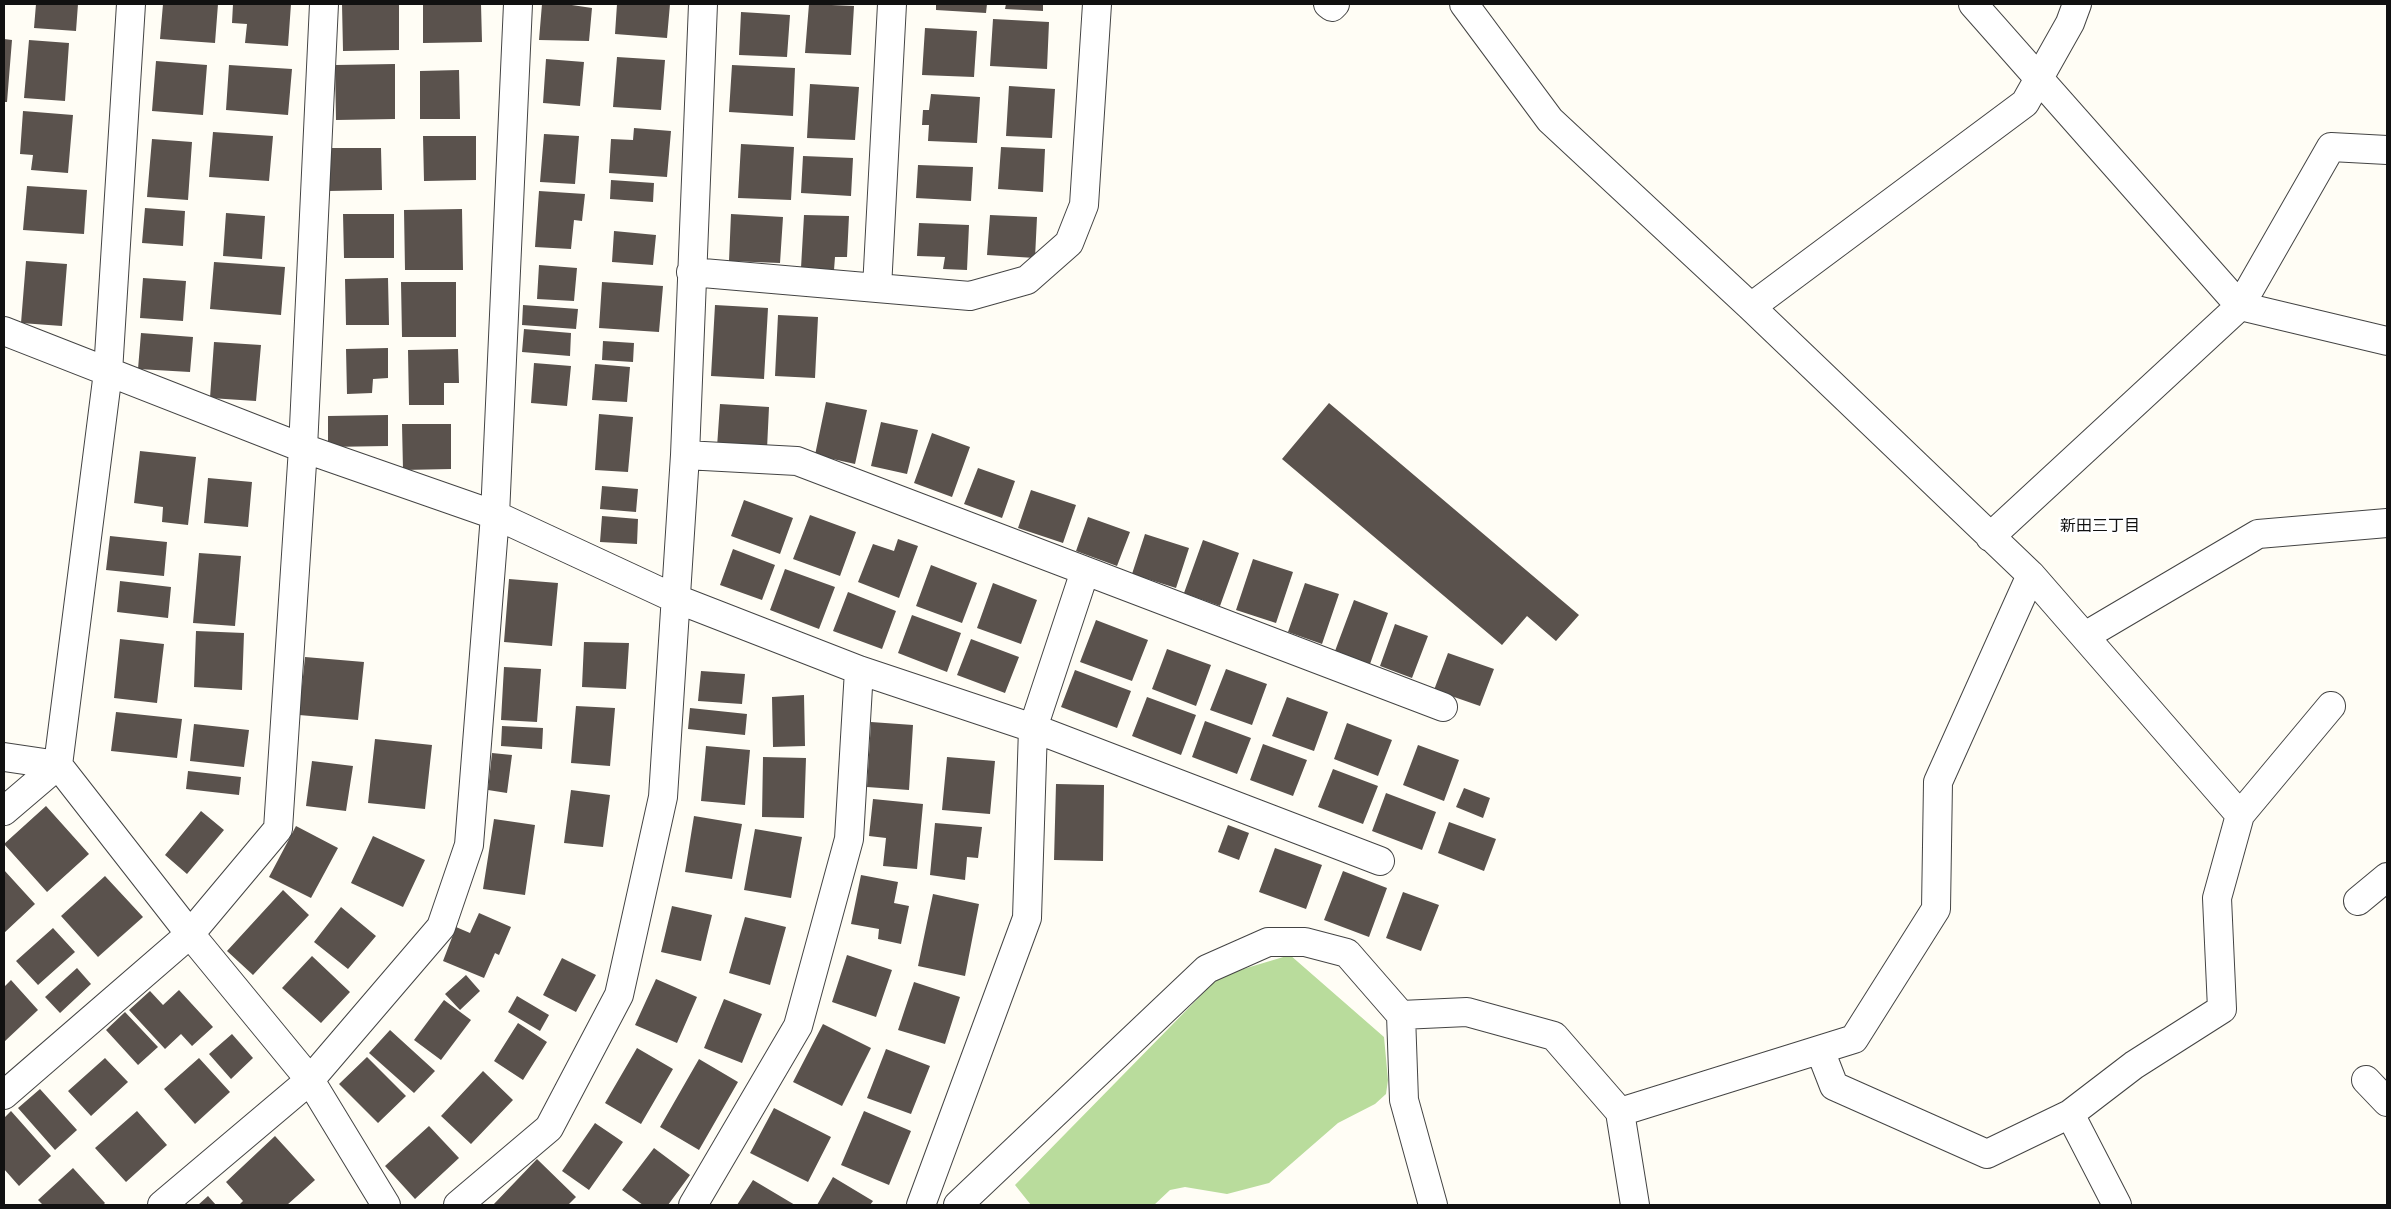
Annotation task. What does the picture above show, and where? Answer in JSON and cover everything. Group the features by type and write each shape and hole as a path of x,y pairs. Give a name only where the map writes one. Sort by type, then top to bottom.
{"street":[{"path":"4,811 58,765 108,372 131,4"},
{"path":"4,1095 190,934 278,829 303,448 324,4"},
{"path":"162,1205 310,1080 441,927 469,844 495,514 518,4"},
{"path":"458,1205 549,1128 619,995 663,797 674,598 685,455 690,272 702,4"},
{"path":"877,288 892,4"},
{"path":"690,272 970,296 1027,280 1069,243 1084,205 1097,4"},
{"path":"1328,4 1332,7 1335,4"},
{"path":"1464,4 1550,120 1751,307 2031,575 2240,815"},
{"path":"1973,4 2240,306 2387,341"},
{"path":"1751,307 2025,103 2070,22 2077,4"},
{"path":"1990,536 2240,306 2331,147 2387,150"},
{"path":"4,331 303,448 495,514 674,598 859,670 1033,728 1380,861"},
{"path":"685,455 798,461 1442,707"},
{"path":"2085,636 2258,534 2387,523"},
{"path":"921,1205 1027,918 1033,728 1085,571"},
{"path":"1620,1112 1854,1039 1936,909 1938,782 2031,575"},
{"path":"693,1205 798,1026 850,839 859,670"},
{"path":"1820,1050 1834,1086 1987,1154 2070,1114 2134,1065 2222,1009 2217,898 2240,815 2331,706"},
{"path":"4,757 58,765 190,934 310,1080 386,1205"},
{"path":"2358,902 2387,877"},
{"path":"958,1205 1207,969 1268,942 1305,942 1347,953 1401,1015 1404,1100 1433,1205"},
{"path":"1401,1015 1467,1012 1554,1036 1620,1112 1635,1205"},
{"path":"2366,1080 2387,1102"},
{"path":"2070,1114 2117,1205"}],"green space":[{"path":"1290,955 1384,1037 1388,1080 1386,1094 1375,1104 1338,1123 1269,1183 1227,1194 1185,1187 1170,1190 1154,1205 1031,1205 1015,1185 1220,976"}],"building":[{"path":"36,4 78,4 76,31 34,28"},
{"path":"163,4 218,4 215,43 160,39"},
{"path":"233,4 291,4 288,46 245,43 247,24 232,23"},
{"path":"342,4 399,4 399,50 343,51"},
{"path":"423,4 481,4 482,42 423,43"},
{"path":"542,4 565,4 592,8 589,41 539,40"},
{"path":"617,4 670,4 667,38 615,34"},
{"path":"809,4 854,6 851,55 805,53"},
{"path":"936,4 987,4 986,13 936,10"},
{"path":"1006,4 1043,4 1043,11 1005,9"},
{"path":"741,12 790,15 787,57 739,55"},
{"path":"993,19 1049,22 1047,69 990,66"},
{"path":"925,28 977,31 974,77 922,75"},
{"path":"4,39 12,40 7,102 4,102"},
{"path":"29,40 69,43 65,101 24,98"},
{"path":"617,57 665,60 661,110 613,107"},
{"path":"546,59 584,62 580,106 543,103"},
{"path":"156,61 207,65 203,115 152,111"},
{"path":"395,64 395,119 336,120 335,65"},
{"path":"229,65 292,69 288,115 226,110"},
{"path":"732,65 795,68 793,116 729,112"},
{"path":"459,70 460,119 420,119 420,71"},
{"path":"810,84 859,87 855,140 807,138"},
{"path":"1009,86 1055,89 1052,138 1006,136"},
{"path":"931,94 980,97 977,143 928,141 929,125 922,125 923,110 929,110"},
{"path":"23,111 73,115 68,173 31,170 33,155 20,154"},
{"path":"634,128 671,131 667,177 609,173 611,139 633,140"},
{"path":"213,132 273,136 269,181 209,177"},
{"path":"544,134 579,136 575,184 540,182"},
{"path":"423,136 476,136 476,180 424,181"},
{"path":"152,139 192,142 188,200 147,197"},
{"path":"741,144 794,147 791,200 738,198"},
{"path":"1001,147 1045,149 1043,192 998,189"},
{"path":"329,148 381,148 382,190 329,191"},
{"path":"803,156 853,158 851,196 801,193"},
{"path":"918,165 973,167 971,201 916,198"},
{"path":"611,180 654,183 653,202 610,199"},
{"path":"27,186 87,190 84,234 23,230"},
{"path":"539,191 585,194 582,221 574,220 571,249 535,247"},
{"path":"145,208 185,211 183,246 142,243"},
{"path":"462,209 463,270 405,270 404,210"},
{"path":"226,213 265,216 262,259 223,256"},
{"path":"343,214 394,214 394,258 344,258"},
{"path":"731,214 783,217 780,263 729,261"},
{"path":"804,215 849,216 847,257 835,257 834,270 801,268"},
{"path":"990,215 1037,217 1035,258 987,255"},
{"path":"919,223 969,225 967,270 943,269 945,257 917,256"},
{"path":"614,231 656,235 653,265 612,262"},
{"path":"26,261 67,264 62,326 21,323"},
{"path":"214,262 285,267 281,315 210,309"},
{"path":"539,265 577,268 574,301 537,299"},
{"path":"143,278 186,281 183,321 140,318"},
{"path":"388,278 389,325 346,325 345,279"},
{"path":"401,282 456,282 456,337 402,337"},
{"path":"602,282 663,286 659,332 599,328"},
{"path":"523,305 578,309 576,329 522,325"},
{"path":"715,305 768,308 764,379 711,376"},
{"path":"778,315 818,317 815,378 775,376"},
{"path":"524,329 571,333 570,356 522,352"},
{"path":"141,333 193,337 190,372 138,369"},
{"path":"603,341 634,343 633,362 602,360"},
{"path":"214,342 261,345 256,401 210,398"},
{"path":"388,348 388,378 373,379 372,393 347,394 346,349"},
{"path":"458,349 459,383 444,383 444,405 409,405 408,350"},
{"path":"534,363 571,366 567,406 531,403"},
{"path":"595,364 630,367 627,402 592,400"},
{"path":"826,402 867,410 855,464 815,455"},
{"path":"1329,403 1579,615 1556,641 1527,616 1502,645 1282,459"},
{"path":"720,404 769,407 767,449 717,447"},
{"path":"599,414 633,417 628,472 595,470"},
{"path":"388,415 388,446 328,447 328,416"},
{"path":"881,422 918,430 907,474 871,466"},
{"path":"402,424 451,424 451,469 403,470"},
{"path":"932,433 970,447 952,497 914,483"},
{"path":"140,451 196,457 188,525 162,522 163,507 134,503"},
{"path":"978,468 1015,481 1002,518 964,504"},
{"path":"208,478 252,482 248,527 204,523"},
{"path":"602,486 638,489 636,512 600,509"},
{"path":"1031,490 1076,505 1063,543 1018,528"},
{"path":"744,500 793,518 780,554 731,536"},
{"path":"810,515 856,532 840,576 793,559"},
{"path":"602,516 638,519 637,544 600,542"},
{"path":"1088,517 1130,532 1117,566 1076,551"},
{"path":"1145,534 1189,548 1176,588 1132,574"},
{"path":"110,536 167,542 164,576 106,570"},
{"path":"898,539 918,546 899,598 858,582 873,544 894,551"},
{"path":"1203,540 1239,553 1220,606 1184,593"},
{"path":"733,549 775,565 762,600 720,585"},
{"path":"199,553 241,556 235,626 193,623"},
{"path":"1253,559 1293,572 1276,623 1236,610"},
{"path":"931,565 977,583 962,623 916,606"},
{"path":"785,569 835,587 819,629 770,610"},
{"path":"509,579 558,583 552,646 504,642"},
{"path":"120,581 171,587 168,618 117,612"},
{"path":"993,583 1037,600 1021,644 977,628"},
{"path":"1305,583 1339,594 1322,644 1288,632"},
{"path":"848,592 896,611 882,649 833,631"},
{"path":"1354,600 1388,613 1370,664 1335,651"},
{"path":"912,615 961,633 947,672 898,653"},
{"path":"1096,620 1148,640 1132,681 1080,662"},
{"path":"1395,624 1428,636 1412,678 1380,666"},
{"path":"196,631 244,633 242,690 194,687"},
{"path":"120,639 164,644 157,703 114,698"},
{"path":"971,639 1019,657 1005,693 957,675"},
{"path":"584,642 629,643 626,689 582,687"},
{"path":"1167,649 1211,665 1196,706 1152,689"},
{"path":"1448,653 1494,669 1480,706 1434,690"},
{"path":"305,657 364,662 358,720 299,715"},
{"path":"504,667 541,669 537,722 501,720"},
{"path":"1226,669 1267,684 1252,725 1210,710"},
{"path":"1075,670 1131,691 1117,728 1061,707"},
{"path":"701,671 745,674 742,704 698,701"},
{"path":"804,695 805,746 773,747 772,697"},
{"path":"1147,697 1196,715 1181,755 1132,736"},
{"path":"1287,697 1328,712 1314,751 1272,736"},
{"path":"576,706 615,708 610,766 571,763"},
{"path":"690,708 747,714 745,735 688,729"},
{"path":"116,712 182,719 177,758 111,751"},
{"path":"1205,721 1251,738 1237,774 1192,757"},
{"path":"871,722 913,725 909,790 867,787"},
{"path":"1347,723 1392,740 1378,776 1334,759"},
{"path":"194,724 249,730 244,767 190,761"},
{"path":"502,726 543,728 542,749 501,746"},
{"path":"375,739 432,745 425,809 368,803"},
{"path":"1263,744 1307,760 1293,796 1250,780"},
{"path":"1418,745 1459,760 1444,801 1403,785"},
{"path":"706,746 750,750 745,805 701,801"},
{"path":"492,753 512,755 507,793 488,790"},
{"path":"763,757 806,758 804,818 762,817"},
{"path":"947,757 995,761 990,814 942,810"},
{"path":"312,761 353,766 346,811 306,806"},
{"path":"1333,769 1378,786 1363,824 1318,807"},
{"path":"188,771 241,777 239,795 186,789"},
{"path":"1056,784 1104,785 1103,861 1054,860"},
{"path":"1464,788 1490,798 1483,818 1456,807"},
{"path":"571,790 610,795 603,847 564,843"},
{"path":"1386,793 1436,812 1422,850 1372,831"},
{"path":"873,799 923,804 917,869 883,866 886,838 869,836"},
{"path":"46,806 89,854 47,892 4,844"},
{"path":"201,811 224,830 187,874 165,855"},
{"path":"694,816 742,824 732,879 685,872"},
{"path":"494,819 535,825 525,895 483,889"},
{"path":"1449,822 1496,839 1484,871 1438,853"},
{"path":"935,823 982,827 978,858 967,857 965,880 930,875"},
{"path":"1228,825 1249,833 1239,860 1218,852"},
{"path":"296,826 338,848 311,898 269,877"},
{"path":"755,829 802,837 791,898 744,890"},
{"path":"373,836 425,860 403,907 351,883"},
{"path":"1275,848 1322,865 1306,909 1259,892"},
{"path":"4,870 35,904 4,933"},
{"path":"1343,871 1387,888 1369,937 1324,920"},
{"path":"861,875 898,882 894,903 909,906 901,944 878,939 879,929 851,924"},
{"path":"105,876 143,917 98,957 61,916"},
{"path":"283,890 309,915 253,975 227,951"},
{"path":"1403,892 1439,905 1421,951 1386,938"},
{"path":"933,894 979,904 965,976 918,966"},
{"path":"672,906 712,915 701,961 661,952"},
{"path":"341,907 376,936 348,969 314,942"},
{"path":"479,913 511,927 499,955 495,953 484,978 443,961 456,927 470,933"},
{"path":"745,917 786,927 770,985 729,973"},
{"path":"53,928 75,952 38,985 16,961"},
{"path":"847,955 892,970 876,1017 832,1002"},
{"path":"312,956 350,992 321,1023 282,988"},
{"path":"562,958 596,975 576,1012 543,995"},
{"path":"77,968 91,984 60,1013 45,997"},
{"path":"466,975 480,991 460,1010 445,994"},
{"path":"656,979 697,997 677,1043 635,1025"},
{"path":"11,980 38,1010 4,1042 4,987"},
{"path":"914,982 960,997 945,1044 898,1030"},
{"path":"179,990 213,1027 192,1046 181,1034 165,1049 129,1010 150,991 163,1005"},
{"path":"517,996 549,1015 540,1031 508,1012"},
{"path":"724,999 762,1014 742,1063 704,1048"},
{"path":"444,1000 471,1020 441,1060 414,1040"},
{"path":"125,1012 158,1047 138,1065 106,1030"},
{"path":"518,1023 547,1042 523,1080 494,1061"},
{"path":"823,1024 871,1048 842,1106 793,1082"},
{"path":"390,1030 435,1071 414,1093 369,1053"},
{"path":"232,1034 253,1058 231,1079 209,1054"},
{"path":"637,1048 673,1069 641,1124 605,1103"},
{"path":"886,1049 930,1066 911,1114 867,1098"},
{"path":"367,1057 406,1096 378,1123 339,1084"},
{"path":"105,1058 128,1082 91,1116 68,1091"},
{"path":"199,1058 230,1092 195,1124 164,1089"},
{"path":"699,1059 738,1082 699,1150 660,1127"},
{"path":"483,1071 513,1100 471,1144 441,1116"},
{"path":"40,1089 77,1130 55,1150 18,1108"},
{"path":"774,1108 831,1137 808,1182 750,1153"},
{"path":"11,1111 51,1156 19,1186 4,1169 4,1118"},
{"path":"137,1111 167,1145 126,1182 95,1148"},
{"path":"864,1111 911,1131 889,1185 841,1165"},
{"path":"595,1123 623,1142 589,1190 562,1171"},
{"path":"429,1126 459,1158 415,1199 385,1166"},
{"path":"275,1136 315,1180 287,1205 239,1205 243,1201 226,1182"},
{"path":"654,1148 690,1175 668,1205 643,1205 622,1190"},
{"path":"537,1159 576,1197 568,1205 493,1205"},
{"path":"73,1168 105,1203 103,1205 43,1205 38,1200"},
{"path":"833,1177 873,1201 870,1205 817,1205"},
{"path":"753,1180 795,1205 737,1205"},
{"path":"208,1196 216,1205 198,1205"}],"district":[{"name":"新田三丁目","path":"2100,526"}]}
